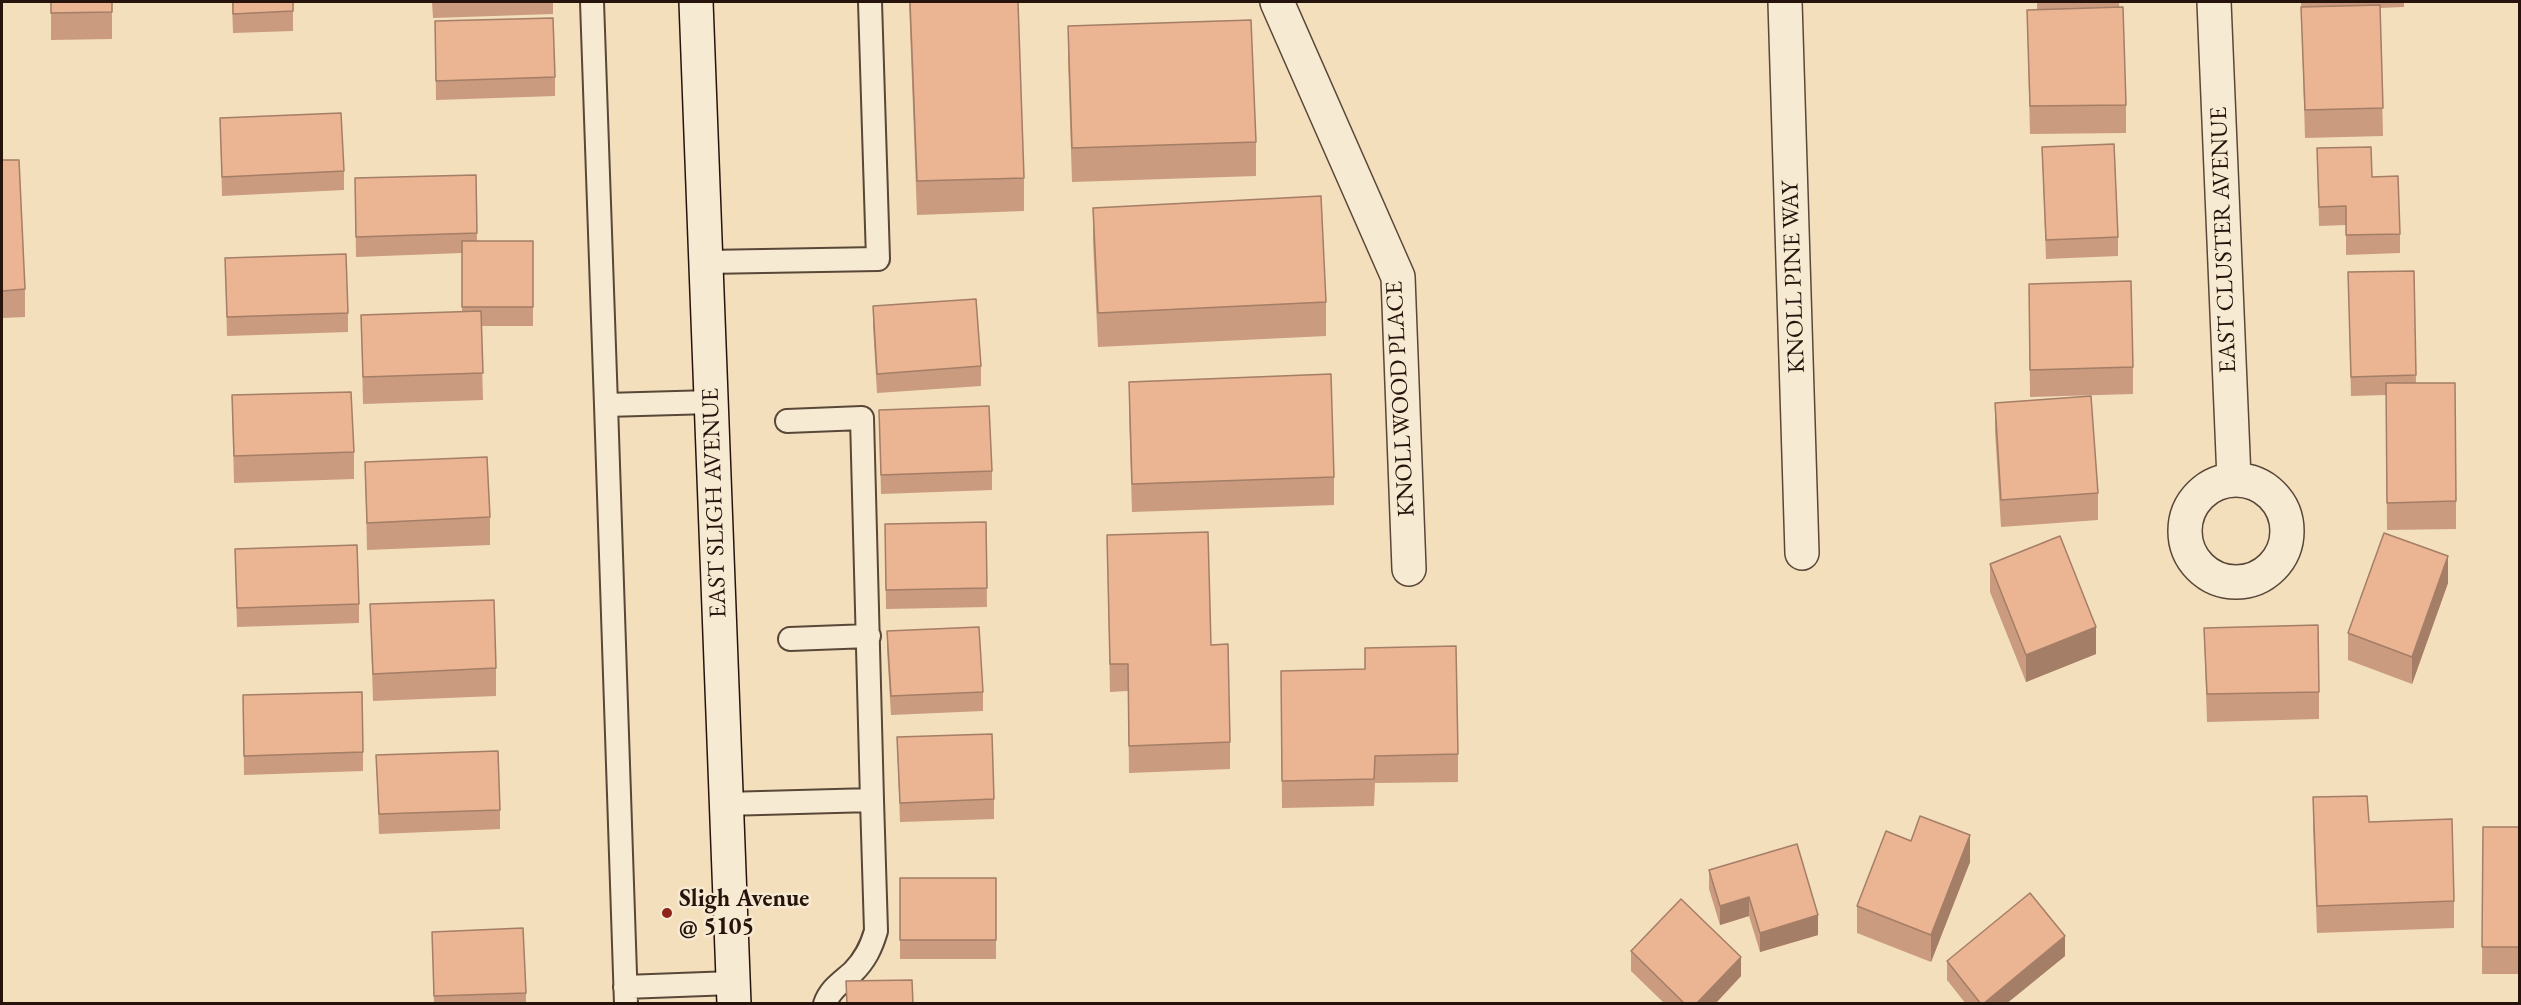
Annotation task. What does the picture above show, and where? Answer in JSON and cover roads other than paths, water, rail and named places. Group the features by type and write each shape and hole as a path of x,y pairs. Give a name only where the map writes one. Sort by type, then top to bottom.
{"street":[{"name":"EAST SLIGH AVENUE","path":"696,2 733,993"},
{"name":"KNOLLWOOD PLACE","path":"1276,2 1398,277 1409,569"},
{"name":"KNOLL PINE WAY","path":"1785,2 1802,553"},
{"name":"EAST CLUSTER AVENUE","path":"2214,2 2234,479"}],"lane":[{"path":"592,2 625,995 733,993"},
{"path":"706,262 878,259 870,2"},
{"path":"606,405 711,402"},
{"path":"787,421 862,418 876,932 870,952 854,971 835,987 825,1004"},
{"path":"790,639 869,636"},
{"path":"725,804 872,800"}],"place":[{"name":"Sligh Avenue @ 5105","path":"667,913"}]}
